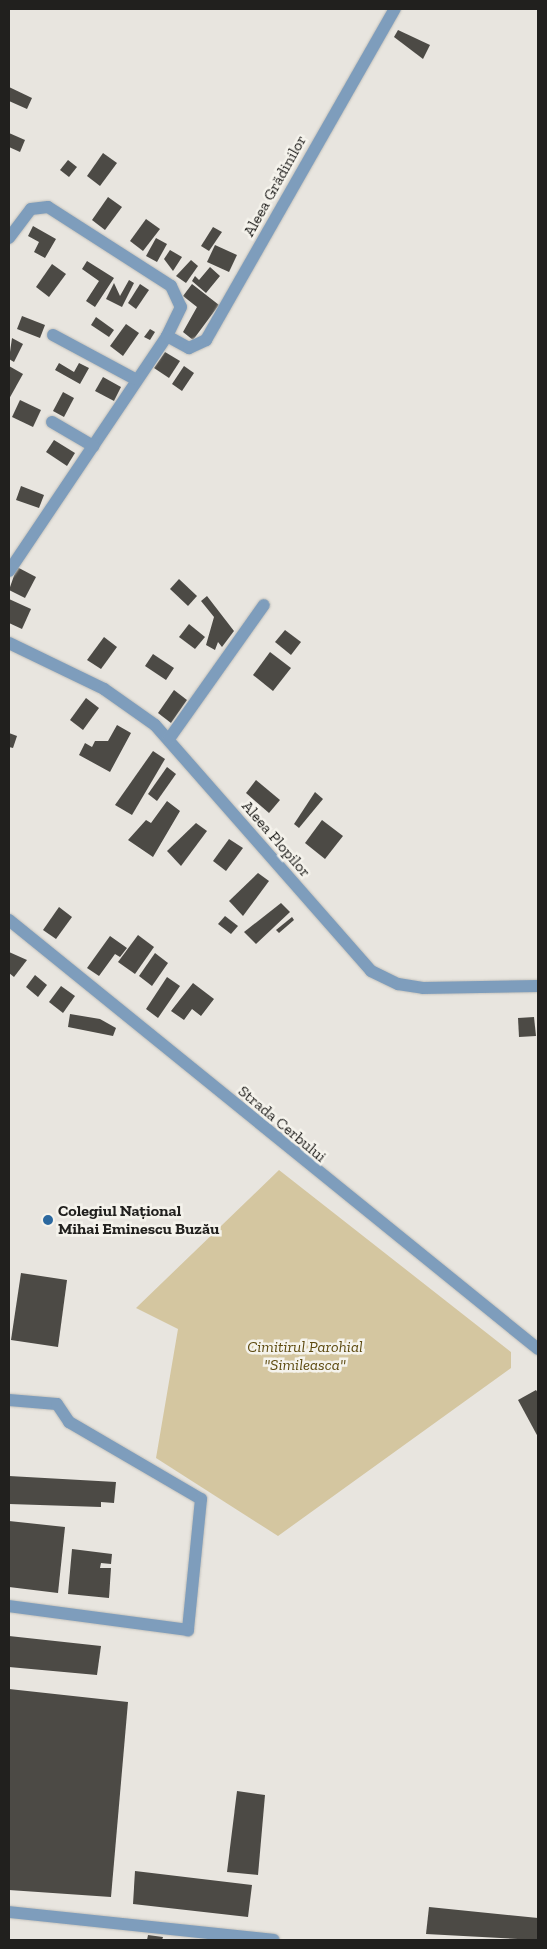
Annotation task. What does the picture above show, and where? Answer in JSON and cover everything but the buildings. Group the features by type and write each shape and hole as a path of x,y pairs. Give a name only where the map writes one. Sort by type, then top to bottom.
{"street":[{"name":"Aleea Grădinilor","path":"167,336 189,348 206,340 395,9"},
{"path":"9,238 31,209 48,207 171,286 181,307 167,336 135,379 93,446 9,571"},
{"path":"54,335 135,379"},
{"path":"52,422 93,446"},
{"path":"169,739 264,605"},
{"name":"Aleea Plopilor","path":"9,643 120,698 169,739 371,972 398,984 423,988 538,986"},
{"name":"Strada Cerbului","path":"9,920 538,1349"},
{"path":"9,1400 57,1404 69,1422 200,1499 188,1630 9,1606"},
{"path":"9,1912 274,1940"}],"green space":[{"name":"Cimitirul Parohial \"Simileasca\"","path":"279,1170 511,1352 511,1368 278,1536 156,1458 178,1329 136,1308"}],"place":[{"name":"Colegiul Național Mihai Eminescu Buzău","path":"48,1220"}]}
